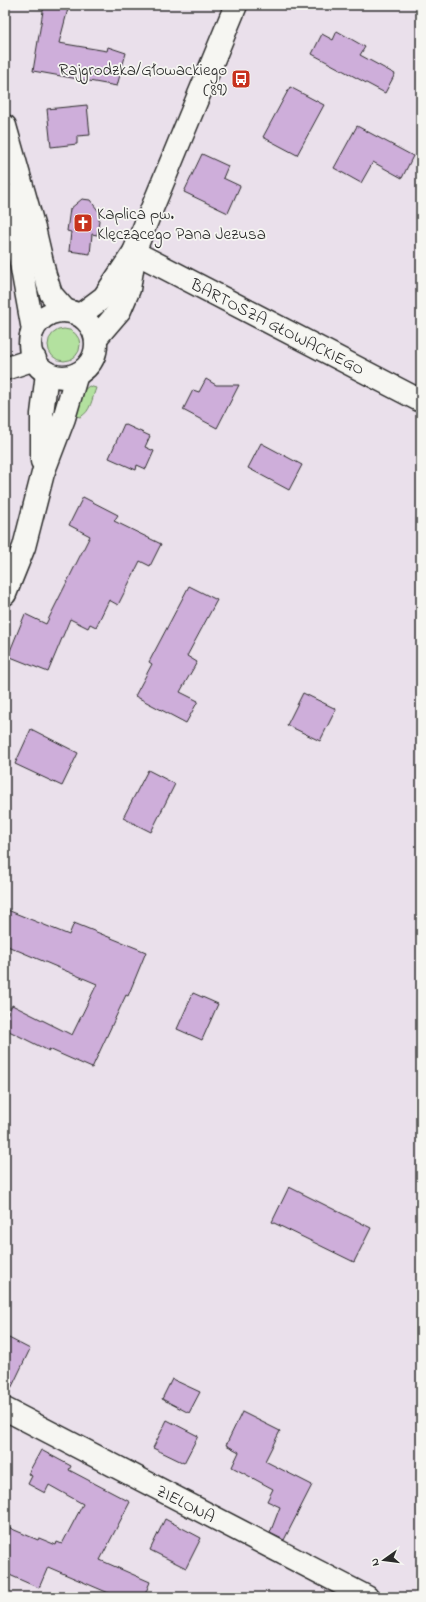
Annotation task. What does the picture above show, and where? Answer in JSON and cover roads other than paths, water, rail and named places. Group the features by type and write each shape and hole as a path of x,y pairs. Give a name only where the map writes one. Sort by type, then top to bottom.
{"street":[{"path":"32,330 46,316 55,312 73,313 104,297 134,252 236,5"},
{"path":"5,126 51,294 90,325 96,338 96,348 93,359 86,368 77,374 67,377 57,376 41,366 31,350 32,330 17,241 15,164"},
{"path":"96,338 120,310 129,289 134,252"},
{"name":"BARTOSZA GŁOWACKIEGO","path":"134,252 421,401"},
{"path":"5,369 41,366"},
{"path":"41,366 43,473"},
{"path":"5,594 24,546 43,473 64,418 77,374"},
{"name":"ZIELONA","path":"5,1409 367,1597"}],"place":[{"name":"Rajgrodzka/Głowackiego (89)","path":"241,79"},
{"name":"Kaplica pw. Klęczącego Pana Jezusa","path":"83,223"}]}
